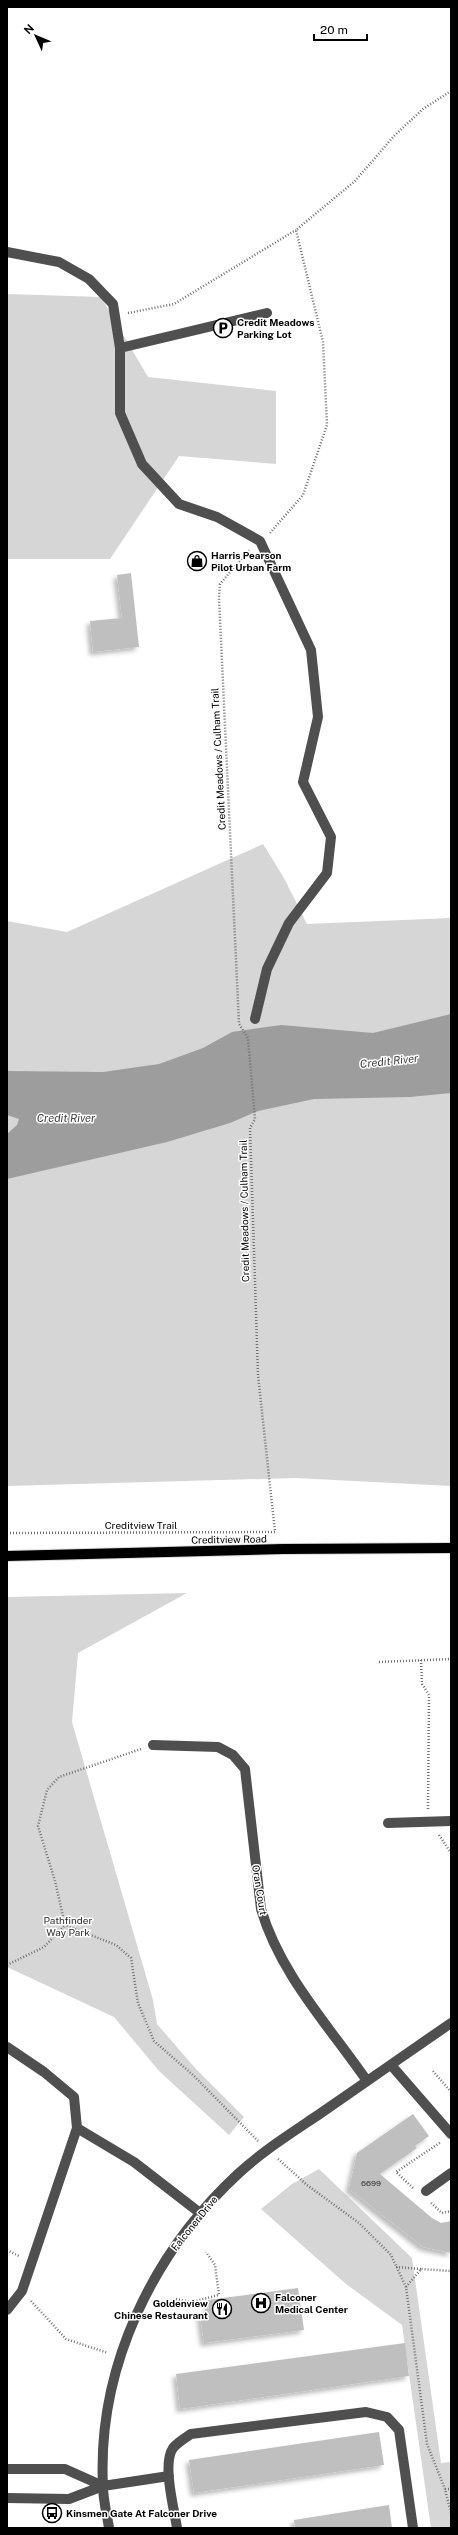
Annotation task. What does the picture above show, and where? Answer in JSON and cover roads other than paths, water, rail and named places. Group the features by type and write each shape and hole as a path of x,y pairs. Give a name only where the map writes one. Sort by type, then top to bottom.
{"main road":[{"name":"Creditview Road","path":"7,1556 275,1549 451,1548"}],"street":[{"path":"7,252 59,262 89,279 113,304 120,348 120,413 142,464 179,504 217,517 260,541 311,650 318,717 303,782 331,837 327,872 289,923 267,969 255,1019"},
{"path":"120,348 267,313"},
{"name":"Oran Court","path":"153,1745 218,1747 233,1755 245,1769 261,1909 267,1929 284,1964 367,2081"},
{"path":"388,1823 451,1821"},
{"name":"Falconer Drive","path":"109,2528 102,2486 105,2431 112,2388 135,2316 155,2275 176,2242 200,2213 240,2172 267,2150 451,2023"},
{"path":"7,2047 44,2072 74,2097 77,2128 22,2291 7,2310"},
{"path":"391,2065 451,2134"},
{"path":"77,2128 134,2162 200,2213"},
{"path":"426,2191 451,2173"},
{"path":"176,2528 169,2476 169,2458 173,2448 191,2434 366,2412 378,2413 386,2416 399,2430 413,2528"},
{"path":"7,2469 65,2470 102,2486"},
{"path":"7,2498 69,2499 102,2486 169,2476"}],"water":[{"name":"Credit River","path":"451,1014 451,1093 410,1097 314,1099 258,1111 230,1123 167,1142 7,1179 7,1134 17,1125 19,1119 7,1115 7,1071 103,1072 159,1064 203,1048 232,1032 281,1025 373,1033"}],"place":[{"name":"Credit Meadows Parking Lot","path":"223,328"},
{"name":"Harris Pearson Pilot Urban Farm","path":"197,561"},
{"name":"Falconer Medical Center","path":"261,2303"},
{"name":"Goldenview Chinese Restaurant","path":"222,2309"},
{"name":"Kinsmen Gate At Falconer Drive","path":"52,2513"}],"park label":[{"name":"Pathfinder Way Park","path":"68,1926"}]}
